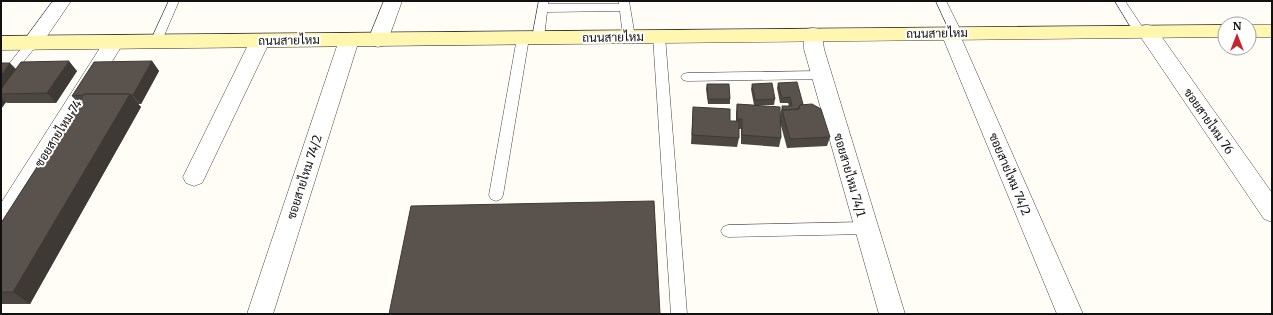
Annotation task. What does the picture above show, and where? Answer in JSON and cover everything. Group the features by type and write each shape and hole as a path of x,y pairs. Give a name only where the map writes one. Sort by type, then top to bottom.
{"main road":[{"name":"ถนนสายไหม","path":"1,43 1217,31"},
{"path":"1257,31 1272,31"}],"street":[{"path":"32,43 62,1"},
{"path":"378,40 393,1"},
{"name":"ซอยสายไหม 76","path":"1143,31 1272,212"},
{"name":"ซอยสายไหม 74/2","path":"953,33 1070,314"},
{"name":"ซอยสายไหม 74/1","path":"813,34 814,49 821,75 892,314"},
{"name":"ซอยสายไหม 74/2","path":"260,314 349,40"},
{"path":"194,177 260,41"},
{"name":"ซอยสายไหม 74","path":"1,223 114,42"}],"lane":[{"path":"156,42 174,1"},
{"path":"941,1 953,33"},
{"path":"1120,1 1143,31"},
{"path":"496,195 531,38 543,4 624,4 629,37"},
{"path":"659,36 679,314"},
{"path":"1,82 32,43"},
{"path":"687,77 821,75"},
{"path":"728,231 866,228"}],"building":[{"path":"69,61 47,93 1,94 1,89 21,62"},
{"path":"152,61 133,95 84,94 72,96 94,62"},
{"path":"1,63 10,63 1,76"},
{"path":"797,82 803,104 800,105 798,109 783,110 782,106 792,106 790,97 782,98 778,83"},
{"path":"772,83 775,99 755,100 752,84"},
{"path":"707,84 729,84 730,99 708,99"},
{"path":"84,94 130,94 13,292 1,292 1,223"},
{"path":"737,104 780,107 781,138 742,135 742,119 737,119"},
{"path":"812,104 821,109 830,137 790,139 782,110 799,109 800,105"},
{"path":"693,107 730,109 730,121 739,121 739,138 692,135"},
{"path":"654,201 660,314 389,314 411,206"}]}
